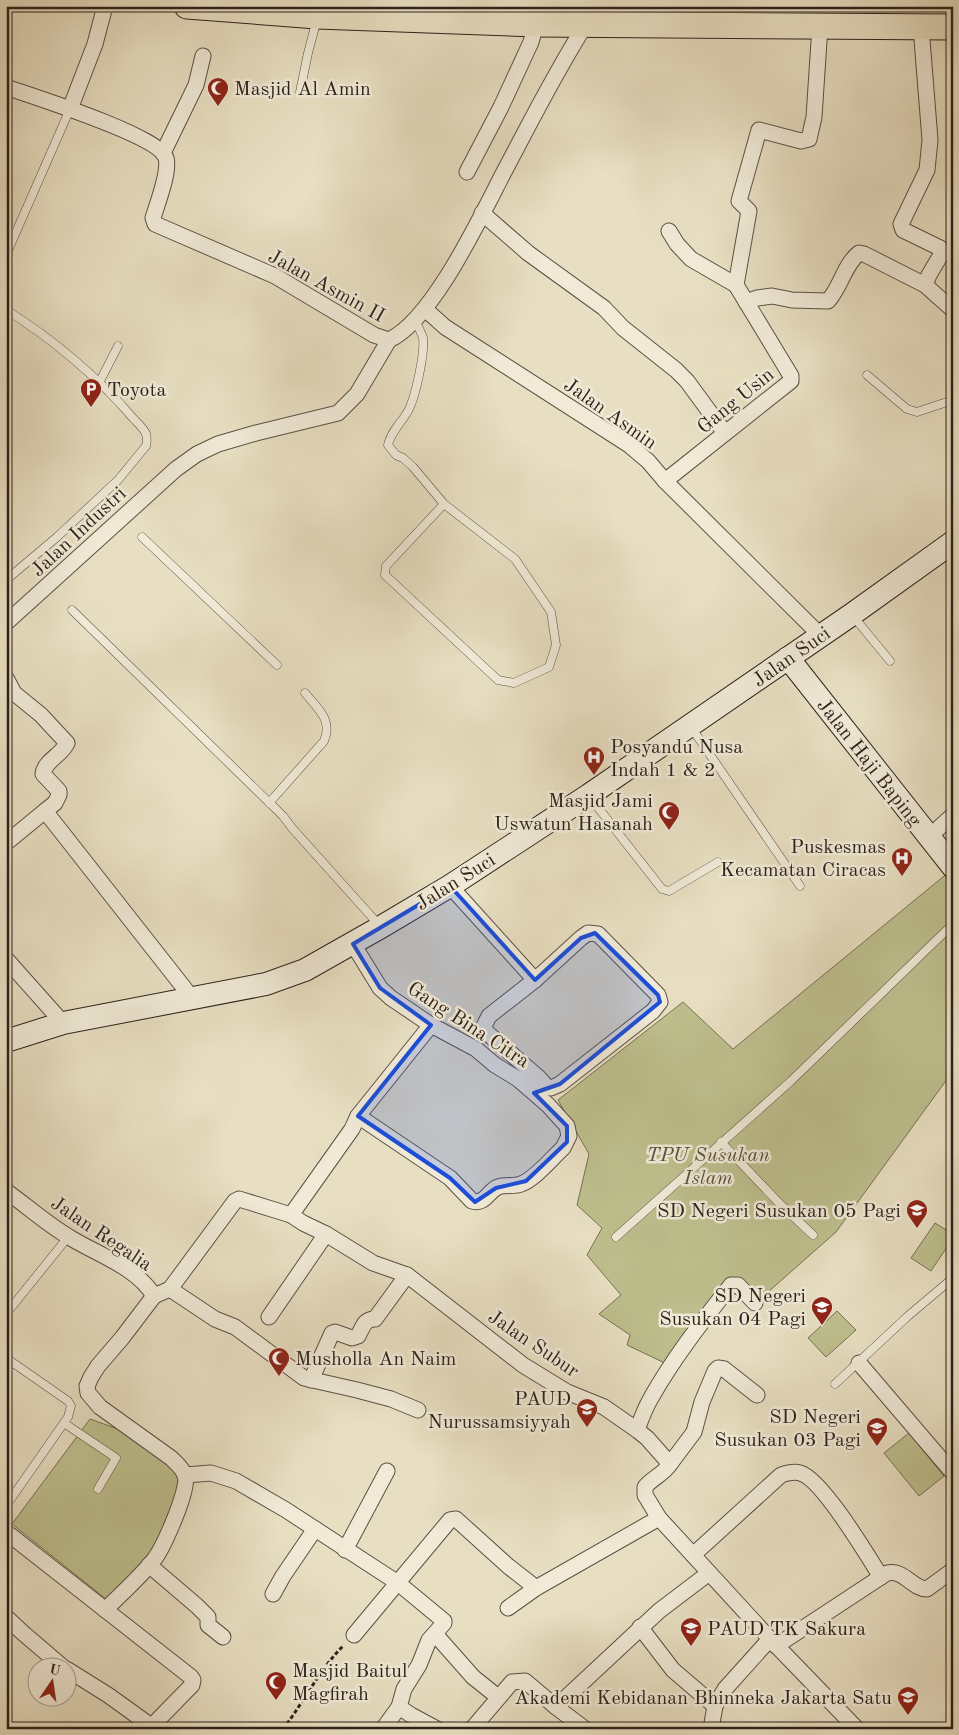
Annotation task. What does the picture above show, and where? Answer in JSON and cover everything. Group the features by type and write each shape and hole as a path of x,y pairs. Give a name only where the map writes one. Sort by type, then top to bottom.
{"main road":[{"path":"187,6 318,16 536,24 953,27"}],"street":[{"path":"70,108 95,44 105,6"},
{"path":"467,172 532,42 536,24"},
{"name":"Jalan Asmin II","path":"163,153 167,166 153,218 155,224 275,276 374,335 389,340 397,337 420,314 446,278 566,55 586,24"},
{"path":"669,231 677,244 691,259 736,286 749,211 739,201 758,131 760,129 801,141 809,139 814,117 820,26"},
{"path":"921,27 930,140 927,170 901,224 903,230 940,248 942,253 925,285"},
{"path":"6,88 70,108 151,144 163,153 196,85 203,56"},
{"path":"482,213 528,253 604,308 624,328 676,370 687,381 725,433"},
{"path":"746,302 772,296 792,300 828,301 842,281 855,256 864,254 925,285 953,310"},
{"name":"Gang Usin","path":"665,481 791,381 736,286"},
{"name":"Jalan Asmin","path":"420,314 446,328 629,445 648,461 665,481 820,635"},
{"name":"Jalan Industri","path":"6,623 176,469 196,454 218,444 256,433 338,413 357,394 389,340"},
{"name":"Jalan Suci","path":"6,1041 63,1023 266,984 305,970 381,928 450,886 588,795 851,615 953,542"},
{"name":"Jalan Haji Baping","path":"788,658 953,867"},
{"path":"6,678 14,693 41,715 67,743 65,748 43,768 43,774 58,791 59,795 55,803 6,843"},
{"path":"45,811 192,998"},
{"path":"929,837 953,815"},
{"path":"450,886 536,980"},
{"path":"588,933 595,933 658,995 660,1002 654,1011 555,1087 547,1087 486,1031 484,1026 489,1016 536,980 581,938 588,933"},
{"name":"Gang Bina Citra","path":"353,944 380,988 396,1002 432,1025 476,1048 495,1065 518,1079 558,1115 567,1126 569,1136 563,1148 533,1177 521,1184 496,1188 484,1200 478,1202 472,1200 450,1178 358,1116"},
{"path":"6,958 63,1023"},
{"path":"291,1215 352,1129 358,1116 432,1025"},
{"path":"504,1070 514,1056"},
{"name":"Jalan Regalia","path":"6,1191 68,1237 113,1260 137,1277 154,1296 98,1366 87,1386 88,1394 100,1407 171,1458 185,1475"},
{"name":"Jalan Subur","path":"170,1289 238,1199 291,1215 373,1263 407,1275 523,1365 567,1392 604,1407 637,1430 670,1464"},
{"path":"269,1317 326,1234"},
{"path":"311,1380 332,1333 336,1332 352,1338 358,1336 366,1322 375,1320 407,1275"},
{"path":"637,1430 650,1400 668,1371 697,1327 728,1288 731,1285 738,1285 755,1303"},
{"path":"154,1296 170,1289 215,1319 235,1327 304,1378 391,1399 418,1410"},
{"path":"859,1363 953,1473"},
{"path":"758,1395 724,1369 718,1368 702,1402 694,1432 666,1470 648,1484 645,1488 645,1495 659,1518 692,1555 857,1729"},
{"path":"345,1550 387,1471"},
{"path":"692,1555 781,1475 789,1472 801,1473 812,1480 841,1516 881,1577"},
{"path":"105,1610 149,1566 161,1549 187,1483 185,1475 211,1473 236,1481 398,1583 444,1621 429,1640 419,1664 404,1689 399,1707 383,1729"},
{"path":"508,1608 536,1588 659,1518"},
{"path":"354,1635 450,1520 456,1519 508,1566 536,1588"},
{"path":"274,1594 283,1576 315,1529"},
{"path":"6,1535 10,1535 193,1680 192,1685 150,1728 108,1695 78,1676"},
{"path":"149,1566 197,1606 208,1618 208,1625 223,1637"},
{"path":"711,1729 715,1706 725,1689 773,1642 860,1593 881,1577 892,1572 898,1573 917,1587 928,1589 953,1570"},
{"path":"556,1707 659,1611 709,1573"},
{"path":"6,1617 53,1658"},
{"path":"640,1628 673,1670 715,1706"},
{"path":"435,1634 473,1677 498,1697"},
{"path":"472,1729 512,1682 525,1680 584,1729"},
{"path":"399,1707 437,1729"}],"lane":[{"path":"300,92 318,16"},
{"path":"6,255 70,108"},
{"path":"6,310 32,326 100,383 146,433 146,446 118,480 57,537 6,580"},
{"path":"420,314 423,345 417,380 410,407 390,438 388,445 396,454 414,467 444,504 515,559 551,612 556,645 549,667 514,683 498,680 385,575 386,566 444,504"},
{"path":"100,383 118,346"},
{"path":"866,375 907,409 918,412 953,400"},
{"path":"142,536 277,665"},
{"path":"72,610 283,816 381,928"},
{"path":"851,615 890,661"},
{"path":"269,803 324,741 327,733 325,718 306,693"},
{"path":"690,725 800,886"},
{"path":"588,795 665,891 669,892 718,862"},
{"path":"616,1237 791,1081 953,924"},
{"path":"721,1142 780,1204 813,1235"},
{"path":"6,1314 68,1237"},
{"path":"836,1384 908,1316 953,1278"},
{"path":"6,1358 68,1401 71,1406 71,1411 64,1423 8,1503"},
{"path":"64,1423 116,1458 98,1488"}],"path":[{"path":"283,1729 338,1651 354,1635"}],"highlighted area":[{"path":"450,886 535,980 581,938 595,933 658,995 660,1002 560,1084 534,1093 567,1126 567,1142 526,1181 496,1188 475,1202 450,1178 358,1116 431,1025 380,988 353,944"}],"green space":[{"name":"TPU Susukan Islam","path":"949,872 953,877 953,1071 836,1232 759,1300 740,1281 669,1365 627,1345 630,1335 599,1314 621,1295 587,1255 602,1228 577,1205 589,1154 558,1100 683,1002 733,1049"},
{"path":"935,1223 953,1234 953,1238 931,1271 911,1258"},
{"path":"837,1311 856,1330 826,1357 808,1338"},
{"path":"90,1419 126,1432 189,1476 158,1548 106,1599 12,1524"},
{"path":"909,1433 944,1476 919,1496 884,1453"}],"place":[{"name":"Masjid Al Amin","path":"218,107"},
{"name":"Toyota","path":"91,408"},
{"name":"Posyandu Nusa Indah 1 & 2","path":"594,776"},
{"name":"Masjid Jami Uswatun Hasanah","path":"669,831"},
{"name":"Puskesmas Kecamatan Ciracas","path":"902,877"},
{"name":"SD Negeri Susukan 05 Pagi","path":"917,1229"},
{"name":"SD Negeri Susukan 04 Pagi","path":"822,1326"},
{"name":"Musholla An Naim","path":"279,1377"},
{"name":"PAUD Nurussamsiyyah","path":"587,1428"},
{"name":"SD Negeri Susukan 03 Pagi","path":"877,1447"},
{"name":"PAUD TK Sakura","path":"691,1647"},
{"name":"Masjid Baitul Magfirah","path":"276,1701"},
{"name":"Akademi Kebidanan Bhinneka Jakarta Satu","path":"908,1716"}]}
